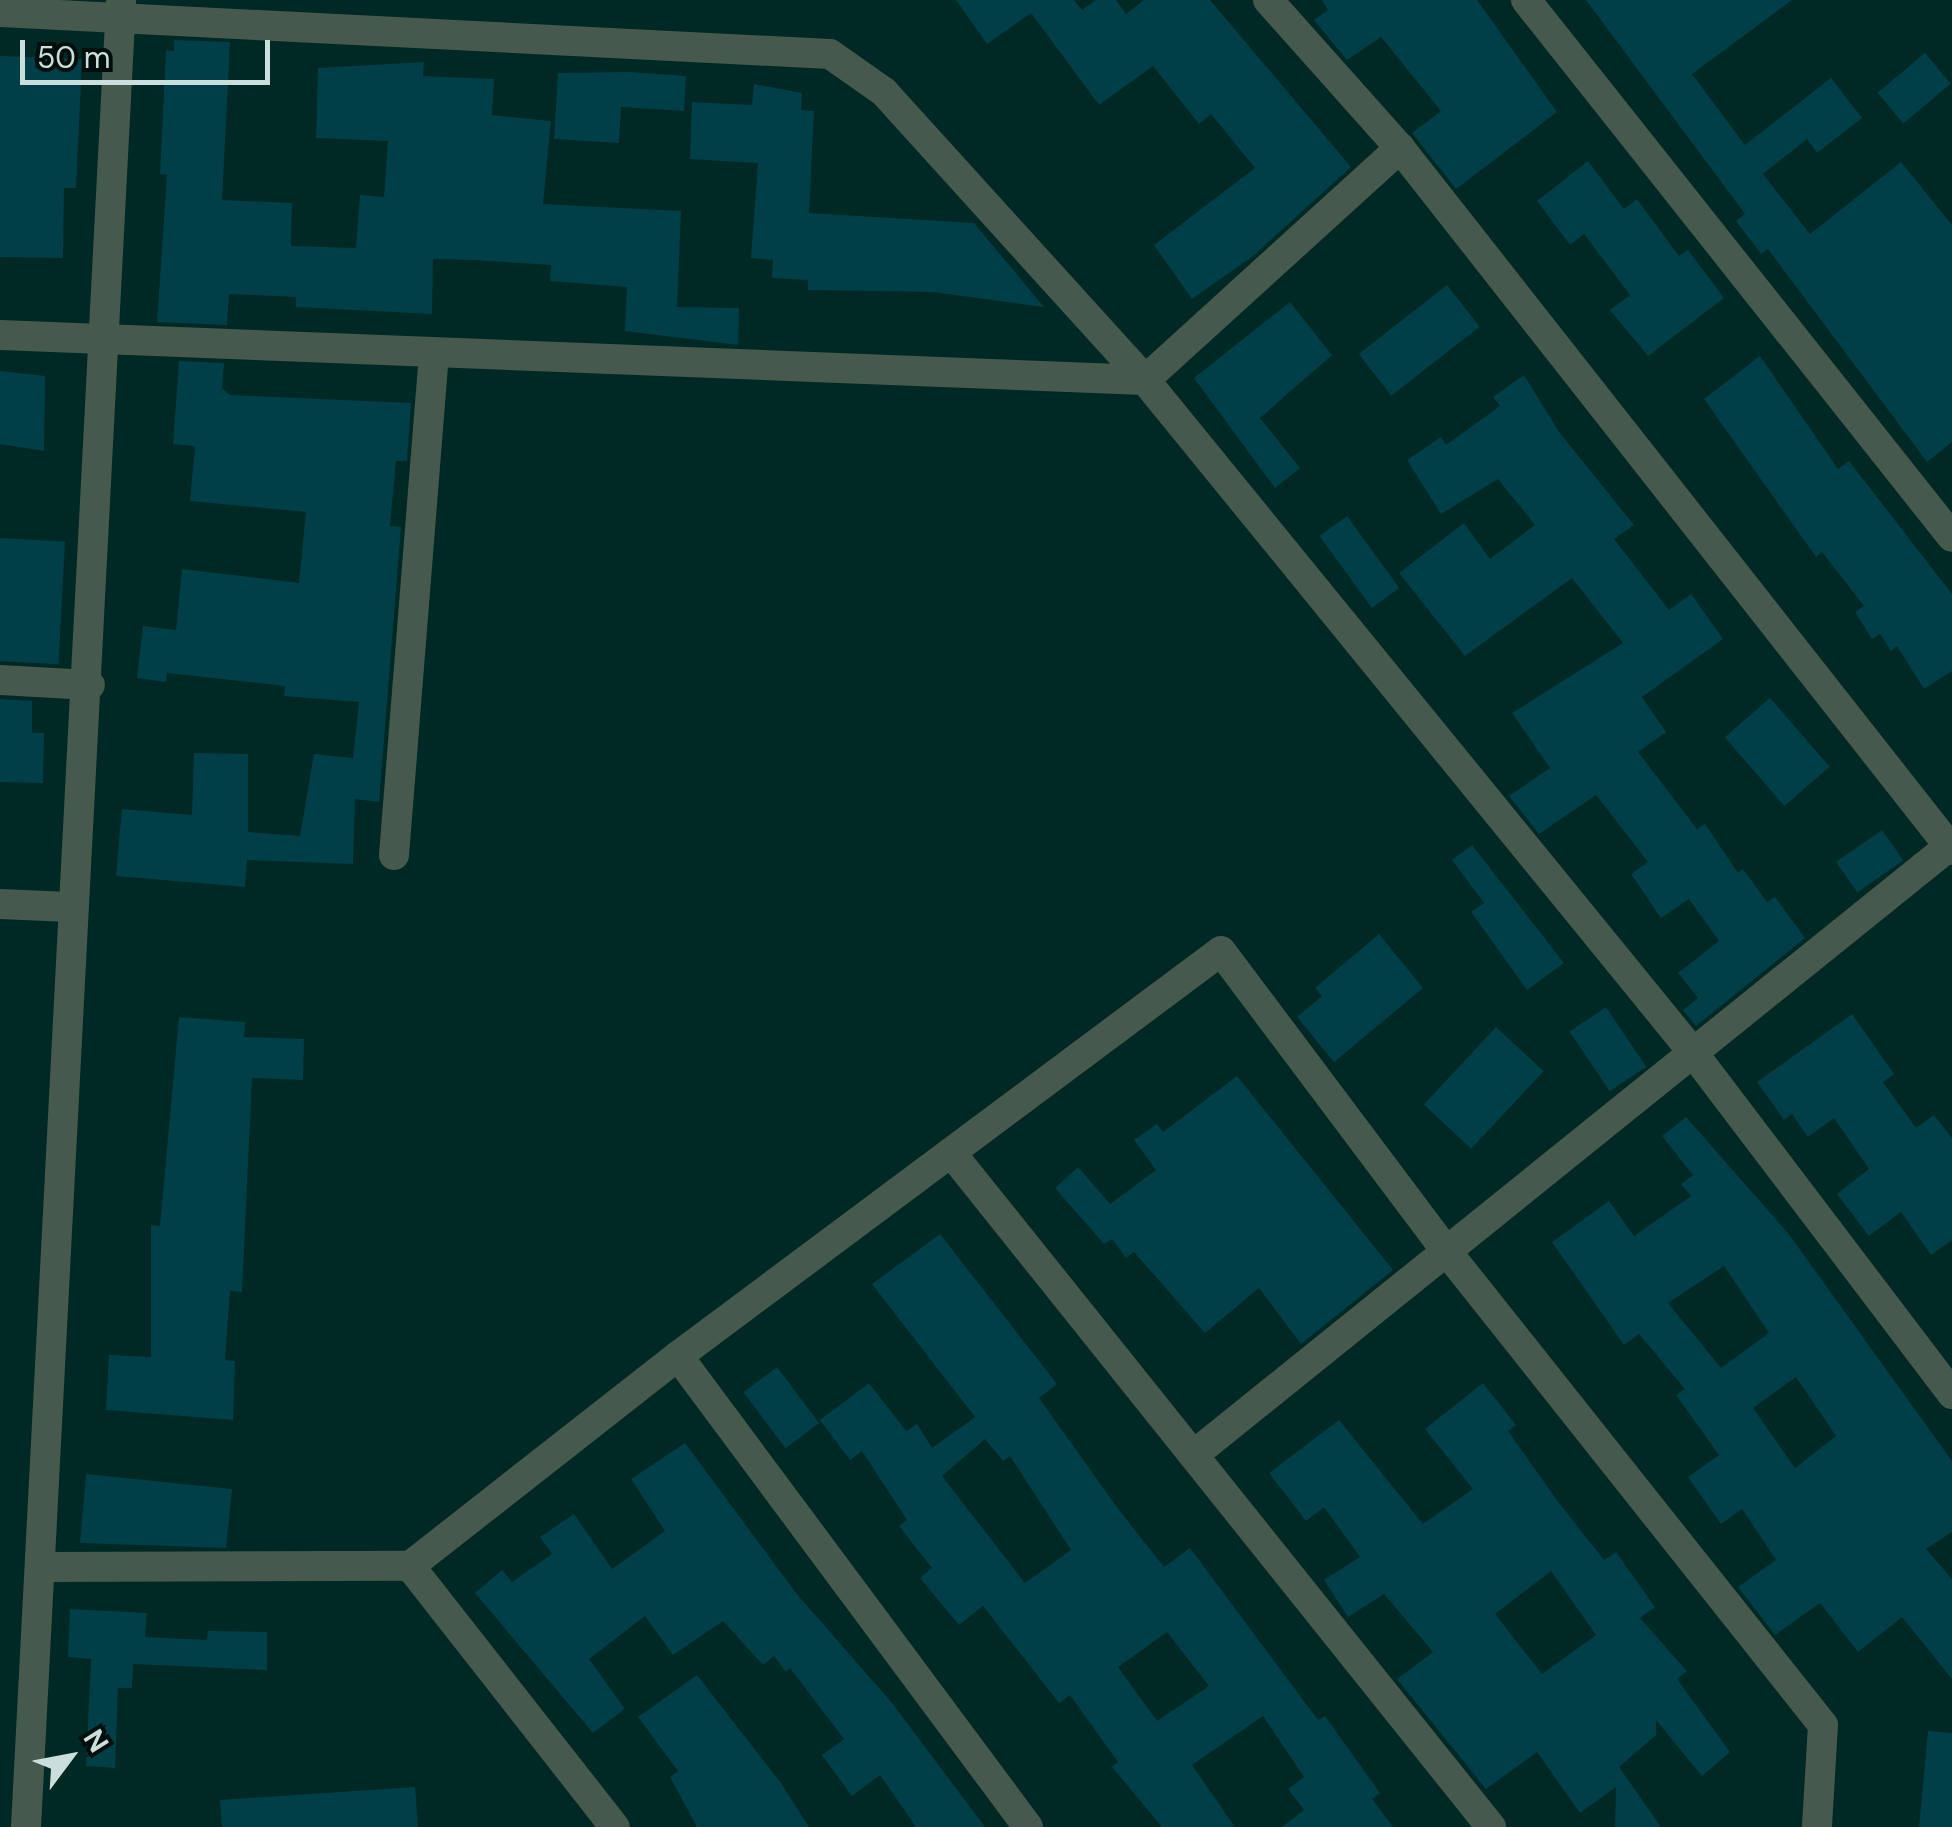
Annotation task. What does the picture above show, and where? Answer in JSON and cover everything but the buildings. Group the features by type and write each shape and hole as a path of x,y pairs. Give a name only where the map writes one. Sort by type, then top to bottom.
{"street":[{"path":"1196,1453 1444,1248 1951,847 1400,148 1268,0"},
{"path":"1526,0 1952,538"},
{"path":"0,12 120,8 830,54 884,92 1145,380 1691,1050 1952,1394"},
{"path":"26,1827 70,908 90,685 100,341 120,8"},
{"path":"0,335 1145,380 1400,148"},
{"path":"394,855 434,354"},
{"path":"0,680 90,685"},
{"path":"0,904 70,908"},
{"path":"40,1567 410,1566 678,1356 1221,951 1444,1248 1823,1725 1818,1827"},
{"path":"953,1154 1196,1453 1491,1827"},
{"path":"678,1356 1028,1827"},
{"path":"410,1566 615,1827"}]}
